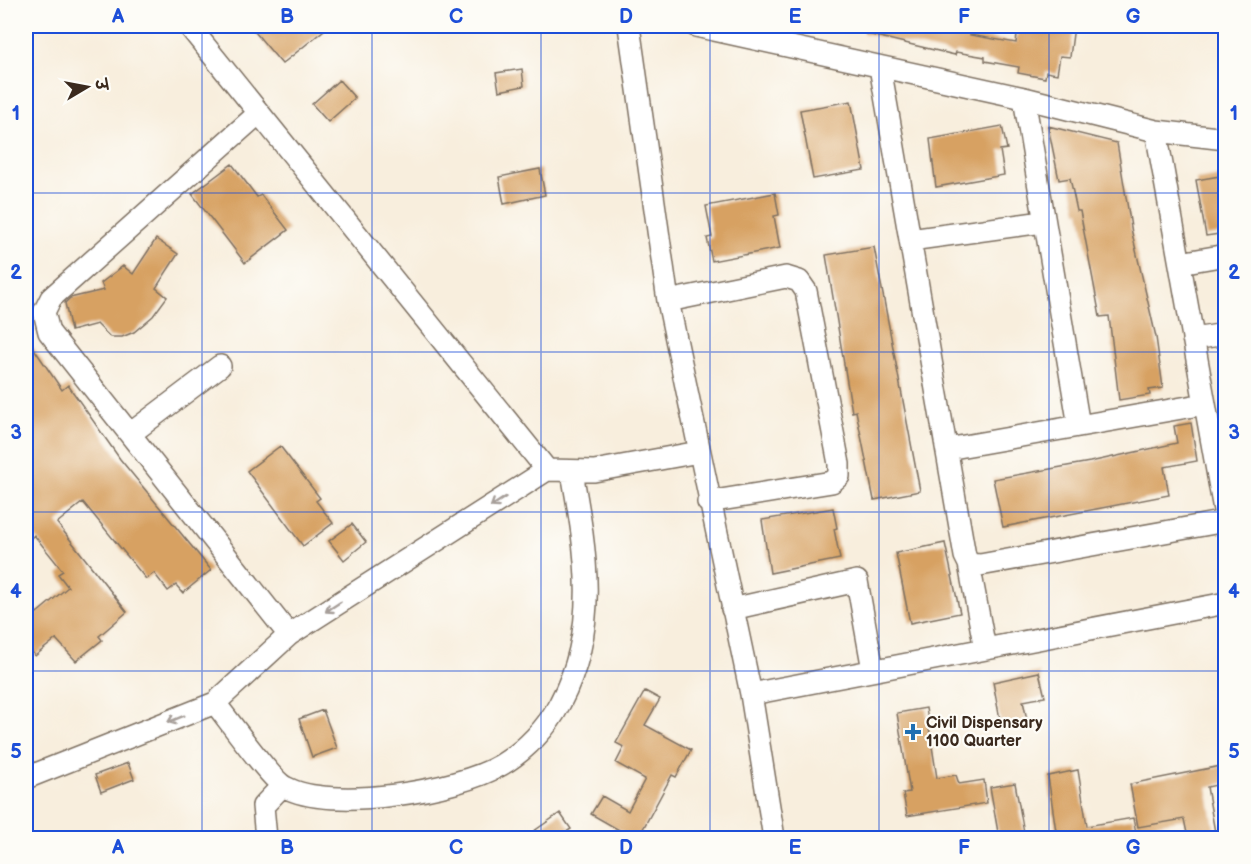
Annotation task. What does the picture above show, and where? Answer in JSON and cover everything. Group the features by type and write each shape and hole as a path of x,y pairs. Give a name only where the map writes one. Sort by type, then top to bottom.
{"street":[{"path":"189,26 547,471"},
{"path":"629,26 668,301 708,502 751,694 774,838"},
{"path":"696,26 1024,98 1156,131 1226,139"},
{"path":"880,67 964,556 969,564 985,649"},
{"path":"1024,98 1079,426"},
{"path":"259,113 51,298 44,312 49,332 289,635"},
{"path":"969,564 980,565 1226,521 1156,131"},
{"path":"910,240 1043,222"},
{"path":"1180,264 1226,255"},
{"path":"668,301 786,277 799,281 806,291 839,464 839,476 832,482 708,502"},
{"path":"1193,339 1226,334"},
{"path":"130,434 220,366"},
{"path":"947,449 1205,404"},
{"path":"28,772 215,704 289,635 547,471 594,471 699,452"},
{"path":"215,704 282,786 302,794 377,799 463,781 501,765 537,736 560,703 576,662 589,601 585,546 572,472"},
{"path":"732,609 857,581 873,670"},
{"path":"751,694 1226,603"},
{"path":"266,838 262,810 266,802 282,786"}],"building":[{"path":"250,26 329,26 282,64"},
{"path":"864,26 972,26 970,35 1016,43 1018,26 1074,26 1070,57 1060,56 1057,74 1046,72 1045,78 1018,73 1019,67 985,61 985,57 956,52 955,55 863,33"},
{"path":"522,69 524,86 499,91 496,73"},
{"path":"339,80 355,98 328,122 312,104"},
{"path":"851,101 864,170 813,179 800,110"},
{"path":"1002,126 1007,149 1000,150 1004,175 936,187 930,139"},
{"path":"1048,126 1117,143 1132,233 1156,337 1163,388 1149,390 1150,395 1119,400 1109,316 1100,317 1080,211 1077,211 1070,178 1059,180"},
{"path":"232,164 257,197 261,195 288,230 245,263 192,194"},
{"path":"540,169 545,195 504,204 499,177"},
{"path":"1226,175 1226,233 1206,236 1196,180"},
{"path":"775,193 779,215 774,216 780,248 712,261 707,238 712,237 706,206"},
{"path":"156,239 178,254 156,288 167,297 153,316 134,332 122,337 110,337 97,324 71,331 65,303 70,298 104,290 101,283 123,266 133,274"},
{"path":"874,247 920,491 874,500 856,411 852,412 826,255"},
{"path":"26,337 62,390 68,385 120,459 211,570 183,593 176,585 168,591 154,573 146,579 83,502 57,523 127,612 99,636 102,640 76,661 56,639 35,656 26,644 26,599 37,613 68,587 58,574 63,571 34,535 26,543"},
{"path":"1191,423 1197,461 1164,467 1169,495 1003,527 993,479 1090,462 1177,443 1174,426"},
{"path":"280,446 320,498 316,501 333,523 303,546 247,471"},
{"path":"833,508 837,528 834,529 840,559 770,573 762,520"},
{"path":"352,524 366,542 344,560 329,541"},
{"path":"945,543 960,613 910,623 896,553"},
{"path":"1039,672 1045,697 1023,701 1027,720 1001,725 993,682"},
{"path":"645,691 660,699 645,725 691,750 676,777 672,775 638,838 633,838 591,814 602,796 628,811 645,779 616,763 624,747 616,743"},
{"path":"926,708 937,778 956,775 959,784 984,780 987,803 907,816 903,793 910,792 897,713"},
{"path":"323,710 337,748 312,757 299,719"},
{"path":"128,763 134,779 101,792 95,775"},
{"path":"1226,765 1226,783 1207,787 1216,838 1188,838 1184,819 1138,827 1130,784"},
{"path":"1078,770 1087,826 1133,818 1137,838 1057,838 1048,776"},
{"path":"1015,783 1025,838 999,838 990,787"},
{"path":"560,813 571,829 557,838 524,838"}],"place":[{"name":"Civil Dispensary 1100 Quarter","path":"913,732"}]}
